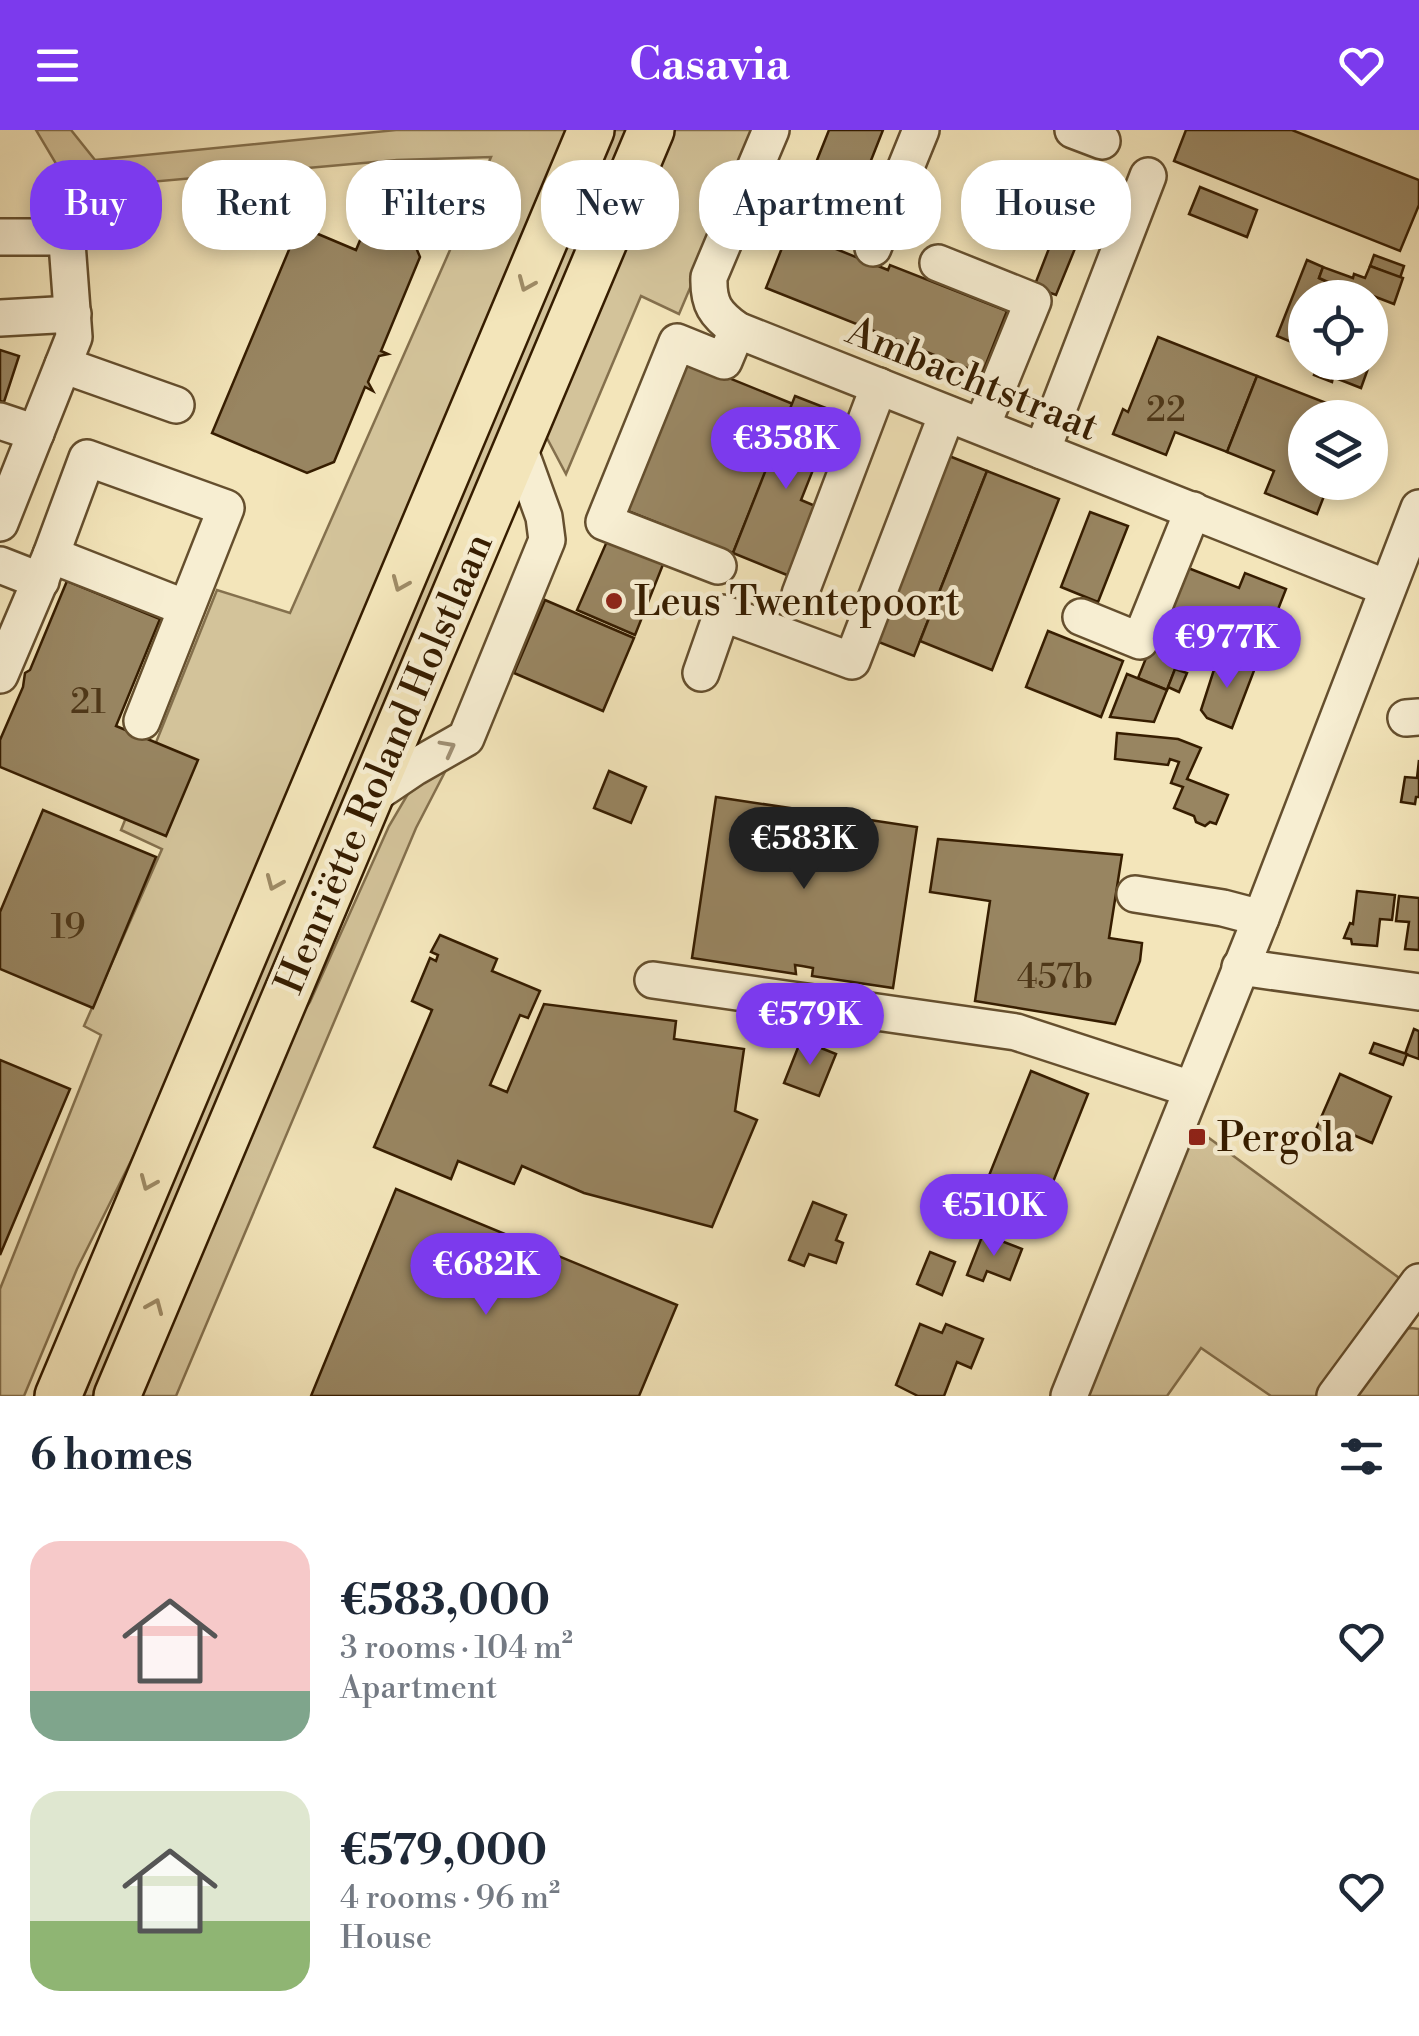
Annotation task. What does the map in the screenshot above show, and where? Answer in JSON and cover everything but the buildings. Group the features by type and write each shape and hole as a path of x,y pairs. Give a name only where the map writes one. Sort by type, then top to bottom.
{"main road":[{"name":"Henriëtte Roland Holstlaan","path":"58,1396 591,130"},
{"name":"Henriëtte Roland Holstlaan","path":"117,1396 650,130"}],"street":[{"name":"Ambachtstraat","path":"772,130 709,277 708,298 716,315 738,330 1388,588"},
{"path":"909,160 921,130"},
{"path":"1042,451 1148,176"},
{"path":"0,236 66,226 74,337 0,523"},
{"path":"938,263 1033,301 982,426"},
{"path":"0,318 72,314"},
{"path":"718,566 604,522 677,342 724,360 738,330"},
{"path":"64,364 176,405"},
{"path":"800,594 880,386"},
{"path":"702,673 722,613 852,661 947,414"},
{"path":"0,421 36,433"},
{"path":"366,800 466,738 547,540 544,517 518,445"},
{"path":"0,675 46,568 86,458 226,508 142,721"},
{"path":"1069,1396 1261,918 1419,508"},
{"path":"1081,618 1140,641 1193,510"},
{"path":"0,565 46,568 186,608"},
{"path":"1135,894 1261,918"},
{"path":"1240,967 1419,992"},
{"path":"653,980 1016,1032 1191,1089"},
{"path":"1335,1396 1414,1300"}],"shaded area":[{"path":"36,130 71,130 95,160 54,160"},
{"path":"396,130 573,130 560,160 541,160 541,205 156,1111 77,1269 24,1396 0,1396 0,1289 101,1035 84,1026 162,849 121,830 217,590 290,613 450,250 521,250 521,160 346,160 346,165 326,166 326,160 182,160 182,179 162,181 162,160 95,160"},
{"path":"607,130 636,130 623,160 594,160"},
{"path":"666,130 757,130 744,160 699,160 699,250 706,250 679,314 641,296 566,474 540,425 615,250 679,250 679,160 653,160"},
{"path":"557,250 585,250 102,1396 84,1396 170,1170"},
{"path":"447,768 416,828 176,1396 133,1396 271,1060 310,1002 389,826 412,787"},
{"path":"1194,1127 1402,1280 1319,1396 1271,1396 1201,1348 1167,1396 1087,1396"},
{"path":"1419,1329 1419,1396 1349,1396 1401,1330"}],"place":[{"name":"Leus Twentepoort","path":"614,601"},
{"name":"Pergola","path":"1197,1137"}]}
